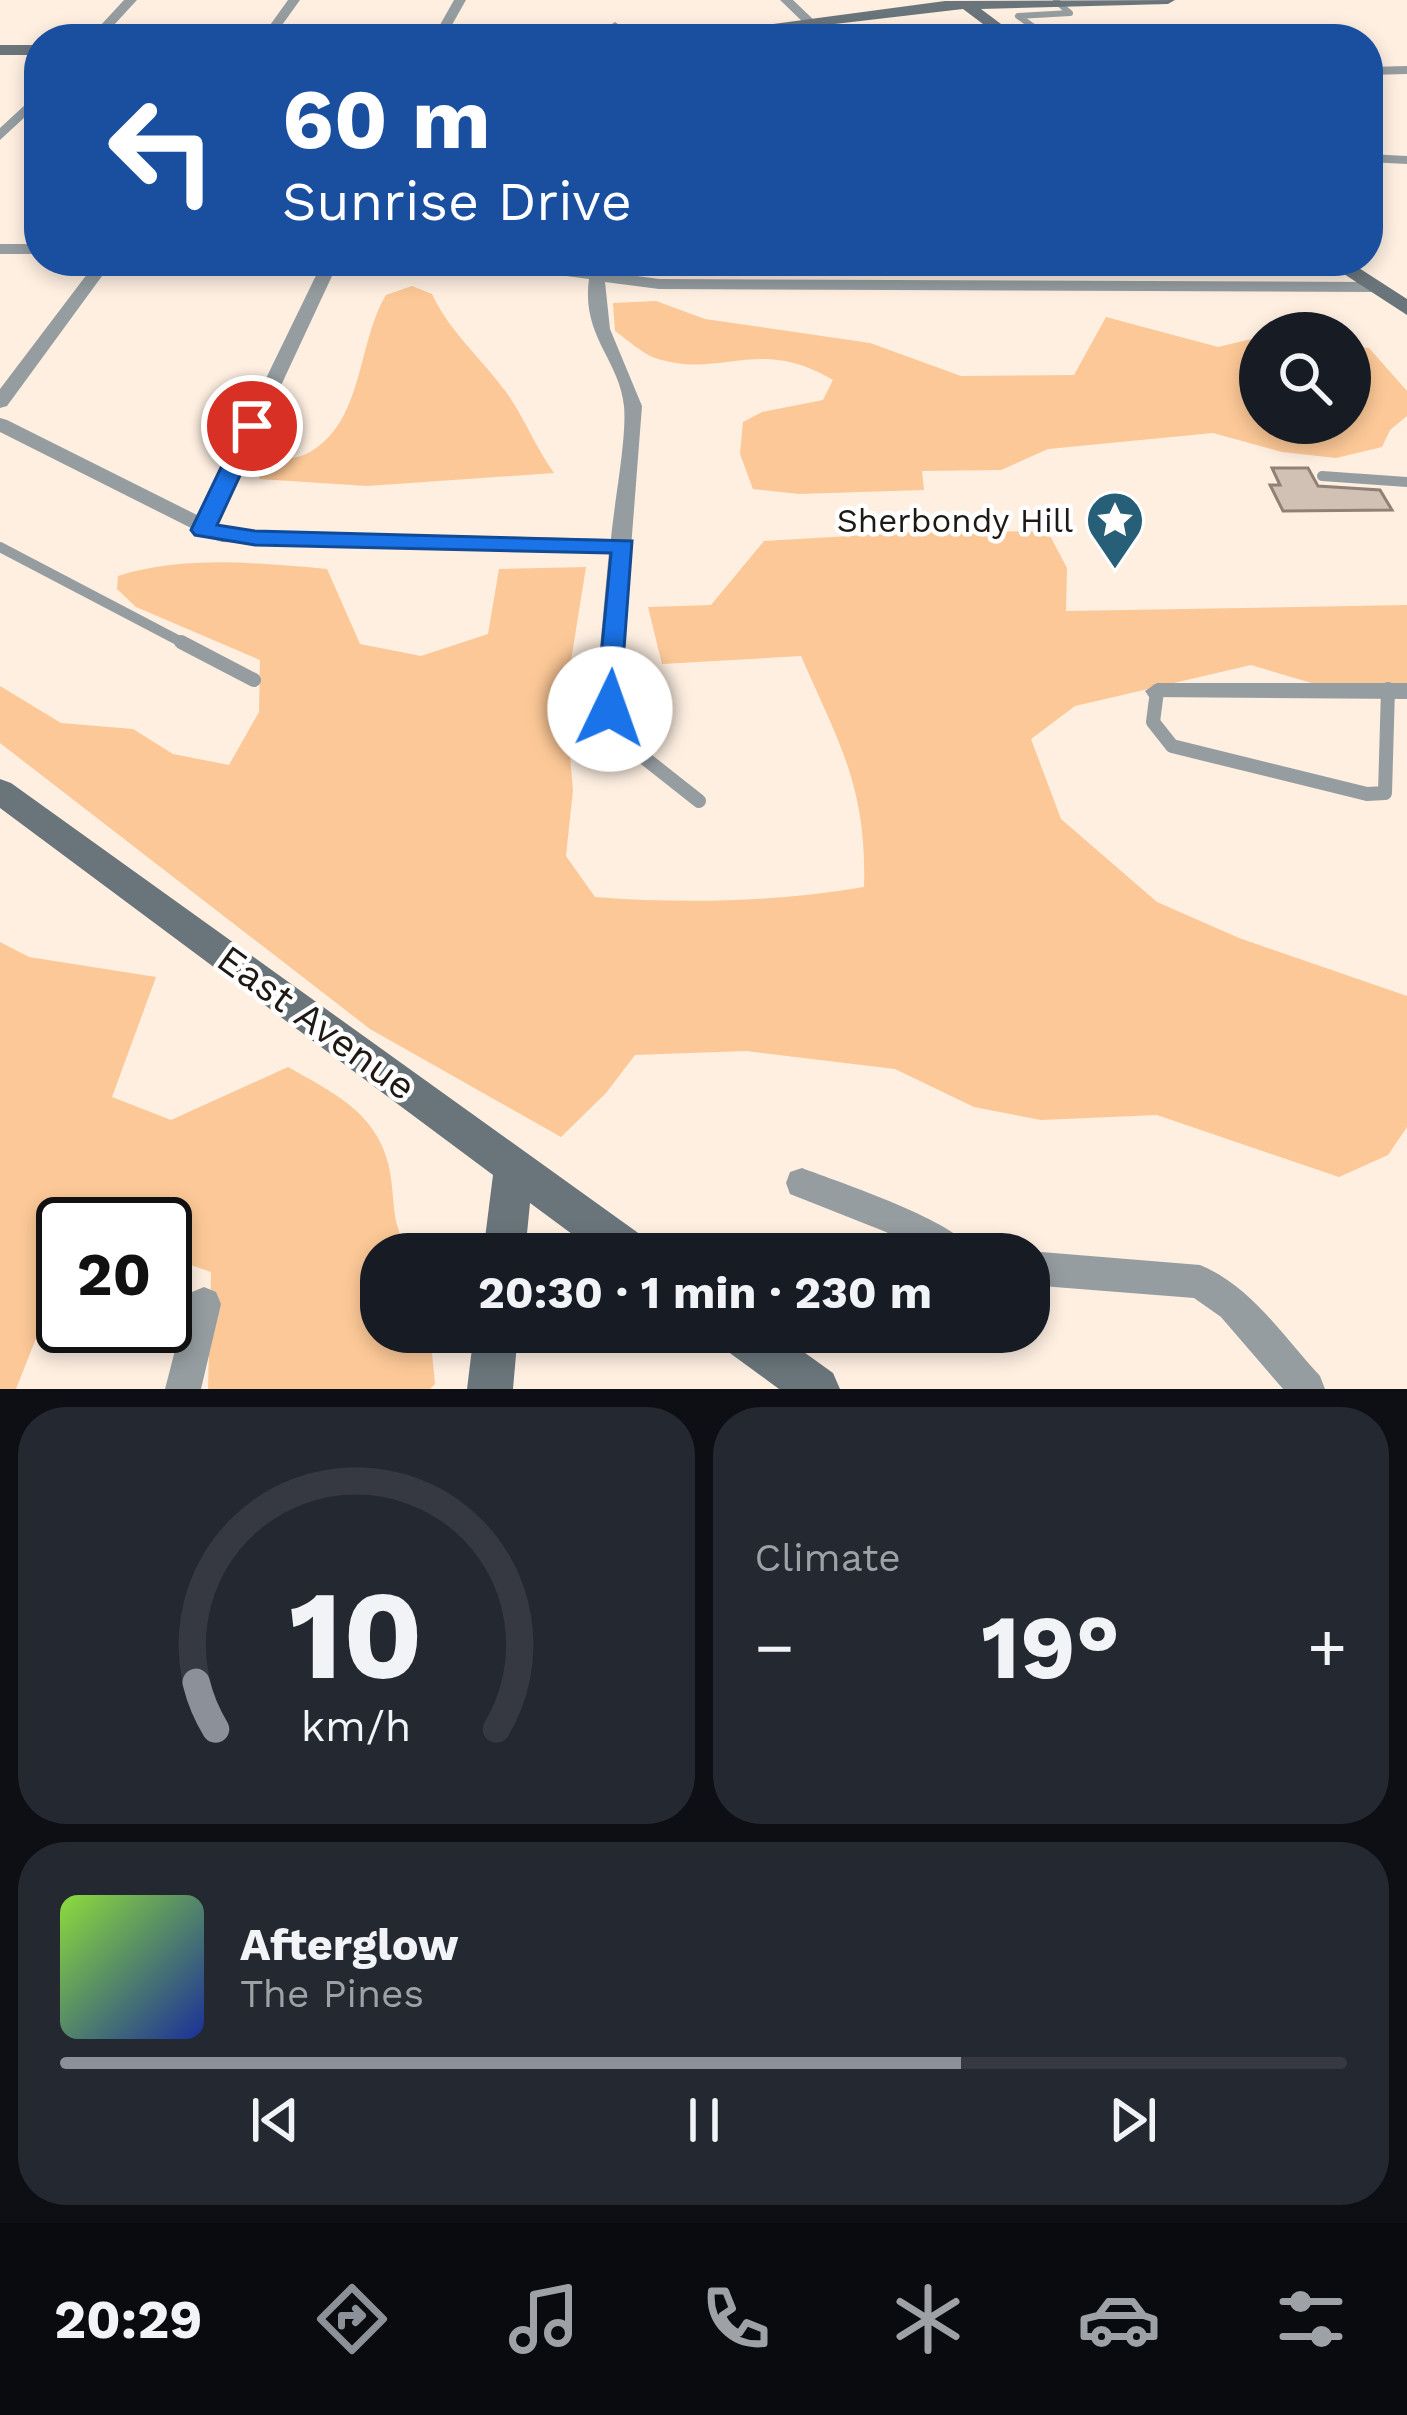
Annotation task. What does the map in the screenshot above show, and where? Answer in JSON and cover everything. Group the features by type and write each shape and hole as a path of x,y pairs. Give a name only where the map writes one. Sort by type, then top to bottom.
{"main road":[{"path":"794,24 962,2 1168,0"},
{"path":"962,2 992,24"},
{"path":"1356,276 1402,302"},
{"name":"East Avenue","path":"0,791 605,1233"},
{"path":"506,1233 514,1166"},
{"path":"490,1389 494,1353"},
{"path":"768,1353 817,1389"}],"street":[{"path":"108,24 131,0"},
{"path":"786,0 810,22"},
{"path":"0,136 24,111"},
{"path":"0,402 94,276"},
{"path":"203,530 324,276"},
{"path":"575,276 597,280 1372,287"},
{"path":"597,280 595,324 626,381 633,406 608,690"},
{"path":"0,424 203,530 255,538 623,546"},
{"path":"1157,691 1398,690"},
{"path":"802,1183 920,1233"},
{"path":"1050,1270 1200,1282 1233,1305 1307,1389"},
{"path":"183,1389 204,1304"}],"lane":[{"path":"1029,24 1018,16 1070,13 1056,1"},
{"path":"1322,476 1407,482"},
{"path":"0,547 254,680"},
{"path":"608,690 622,741 699,801"},
{"path":"1157,691 1150,719 1154,732 1172,746 1367,794 1385,793 1398,690"}],"shaded area":[{"path":"412,286 432,294 456,332 506,392 554,473 367,486 259,479 265,462 305,454 328,438 350,401 386,295"},
{"path":"656,301 705,319 870,343 961,376 1074,375 1106,317 1218,347 1239,342 1239,440 1213,433 1048,449 1001,470 922,471 924,490 799,494 753,489 740,454 743,422 762,412 823,400 833,380 783,361 700,364 650,356 615,331 613,303"},
{"path":"1371,350 1407,391 1407,416 1390,430 1382,447 1336,458 1253,444 1371,444"},
{"path":"952,530 1048,532 1067,568 1066,611 1407,605 1407,691 1332,689 1251,665 1075,706 1031,739 1061,819 1157,902 1239,938 1407,996 1407,1127 1388,1155 1339,1177 1157,1115 1041,1120 974,1107 895,1069 746,1051 635,1055 606,1093 561,1137 370,1029 0,743 0,686 61,723 133,729 173,754 229,765 259,712 260,660 136,607 117,589 118,576 196,563 327,569 360,644 421,656 488,634 499,569 586,567 565,698 573,790 566,856 595,897 730,900 864,887 861,821 848,767 801,656 662,664 648,607 711,605 764,541"},
{"path":"0,942 29,957 156,977 112,1097 171,1120 288,1067 349,1104 373,1129 388,1163 400,1233 360,1233 360,1353 432,1353 435,1384 430,1389 208,1389 211,1272 192,1265 192,1197 36,1197 36,1338 16,1389 0,1389"}],"building":[{"path":"1272,468 1308,468 1318,486 1380,490 1392,510 1283,511 1270,485 1280,485"}],"place":[{"name":"Sherbondy Hill","path":"1115,571"}],"route":[{"path":"252,426 203,530 255,538 623,546 610,709"}]}
